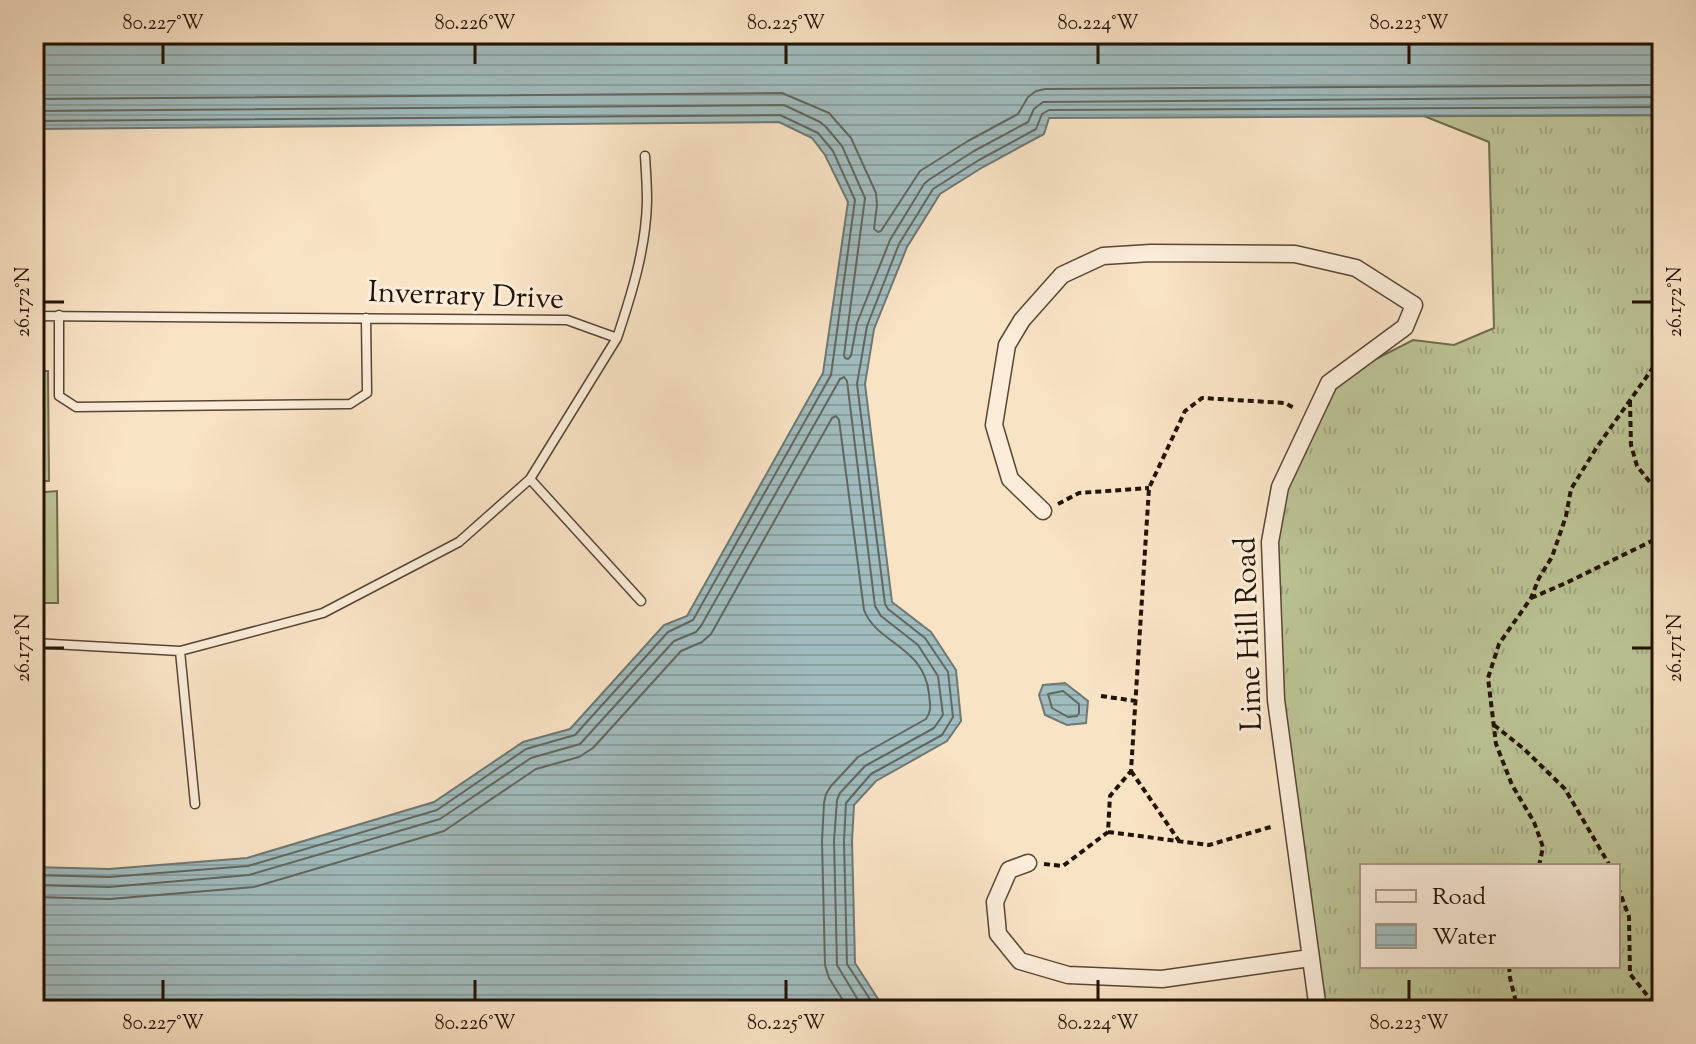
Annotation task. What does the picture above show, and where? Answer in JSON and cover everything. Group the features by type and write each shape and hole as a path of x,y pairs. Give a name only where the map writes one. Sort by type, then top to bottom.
{"street":[{"name":"Lime Hill Road","path":"1043,511 1010,479 994,425 1007,345 1022,320 1062,275 1103,256 1151,253 1295,254 1356,268 1414,305 1405,327 1329,383 1280,487 1270,542 1276,700 1318,1010"},
{"path":"1028,863 1009,870 995,902 998,934 1020,961 1068,975 1162,979 1310,958"}],"lane":[{"path":"34,643 180,651 323,613 459,542 530,479 617,338 643,248 647,201 645,156"},
{"path":"59,315 59,396 76,407 350,404 367,393 366,318"},
{"name":"Inverrary Drive","path":"34,316 567,320 617,338"},
{"path":"530,479 641,601"},
{"path":"180,651 195,804"}],"path":[{"path":"1539,864 1543,847 1534,822 1512,785 1496,744 1488,678 1499,644 1531,598 1552,557 1566,516 1571,489 1662,355"},
{"path":"1108,832 1110,796 1131,771 1149,488 1185,411 1202,398 1285,403 1312,419"},
{"path":"1630,399 1631,445 1637,466 1662,497"},
{"path":"1043,511 1079,493 1149,488"},
{"path":"1531,598 1662,536"},
{"path":"1101,696 1136,701"},
{"path":"1494,725 1565,789 1609,864"},
{"path":"1131,771 1179,841"},
{"path":"1028,863 1063,866 1108,832 1209,845 1292,821"},
{"path":"1620,892 1629,917 1630,974 1659,1010"},
{"path":"1509,968 1518,1010"}],"green space":[{"path":"1662,115 1662,1010 1318,1010 1276,700 1270,542 1280,487 1329,383 1413,340 1454,345 1494,328 1489,142 1424,116"},
{"path":"34,371 48,371 49,481 34,481"},
{"path":"57,491 58,603 34,603 34,493"}],"water":[{"path":"34,34 1662,34 1662,115 1049,118 1044,134 940,194 907,247 874,329 865,384 892,602 931,632 956,670 961,721 947,741 876,781 854,805 855,963 888,1010 34,1010 34,867 109,869 247,858 434,802 523,742 570,729 664,625 687,616 823,373 848,202 825,155 812,138 779,122 34,129"},
{"path":"1065,683 1088,701 1086,723 1067,725 1045,715 1039,695 1043,685"}]}
